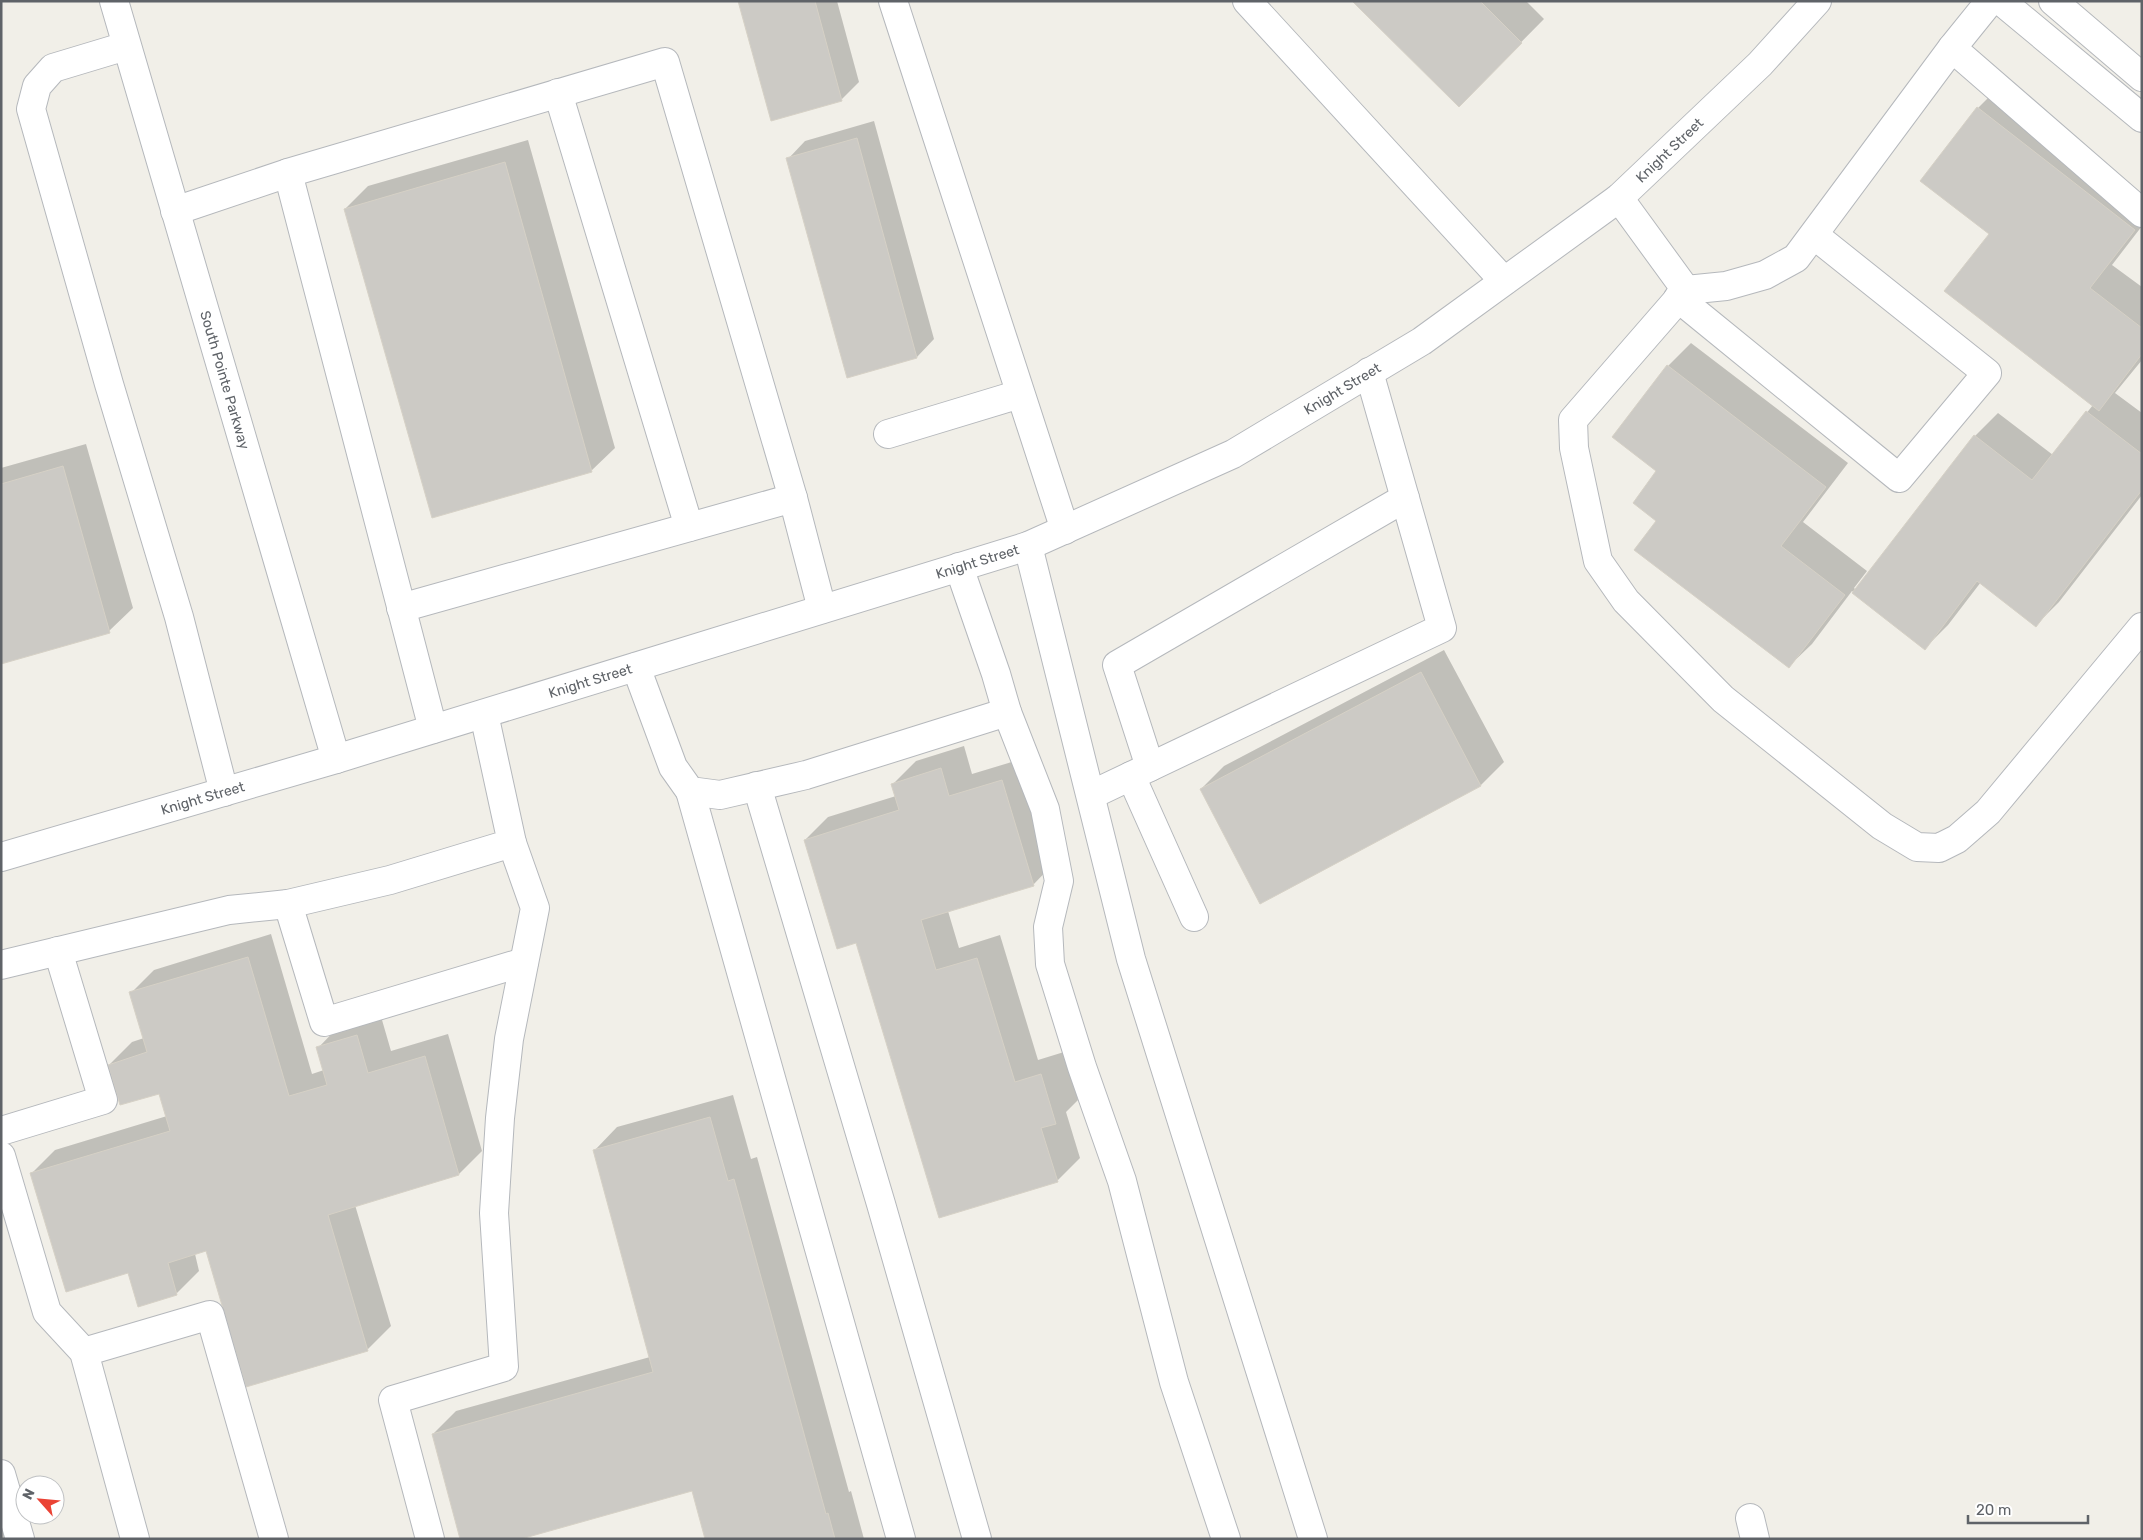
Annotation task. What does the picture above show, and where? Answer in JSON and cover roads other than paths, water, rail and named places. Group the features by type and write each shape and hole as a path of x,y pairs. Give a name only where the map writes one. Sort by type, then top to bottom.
{"street":[{"name":"South Pointe Parkway","path":"114,1 336,759"},
{"path":"893,1 1065,530"},
{"path":"1247,1 1504,281"},
{"name":"Knight Street","path":"1,857 336,759 1028,546 1233,454 1422,341 1619,198 1760,64 1818,1"},
{"path":"1990,1 1952,48 1796,258 1765,275 1726,286 1682,294 1573,420 1574,448 1598,561 1626,601 1723,699 1882,826 1917,847 1939,848 1957,840 1988,812 2142,627"},
{"path":"2001,1 2142,118"},
{"path":"2052,1 2142,77"},
{"path":"126,46 54,68 37,86 31,109 54,194 179,617 224,792"},
{"path":"1952,48 2142,213"},
{"path":"175,211 288,173 666,62 793,498 822,609"},
{"path":"558,93 689,527"},
{"path":"288,173 433,729"},
{"path":"1619,198 1682,294 1899,478 1987,372 1814,235"},
{"path":"1090,795 1442,628 1369,372"},
{"path":"888,434 1020,394"},
{"path":"401,608 793,498"},
{"path":"1194,917 1141,771 1117,665 1405,498"},
{"path":"1028,546 1131,959 1313,1539"},
{"path":"959,567 1007,712 1045,809 1059,882 1048,927 1050,964 1082,1067 1122,1181 1174,1382 1226,1539"},
{"path":"636,667 673,767 690,791 901,1539"},
{"path":"690,791 720,795 806,775 1007,712"},
{"path":"430,1539 393,1400 504,1367 494,1214 500,1118 506,1058 535,908 512,843 484,714"},
{"path":"757,786 881,1204 977,1539"},
{"path":"1,965 229,910 288,904 390,880 512,843"},
{"path":"288,904 324,1022 524,962"},
{"path":"1,1131 104,1100 58,951"},
{"path":"1,1156 46,1312 84,1352 135,1539"},
{"path":"84,1352 210,1314 274,1539"},
{"path":"1,1474 20,1539"}]}
